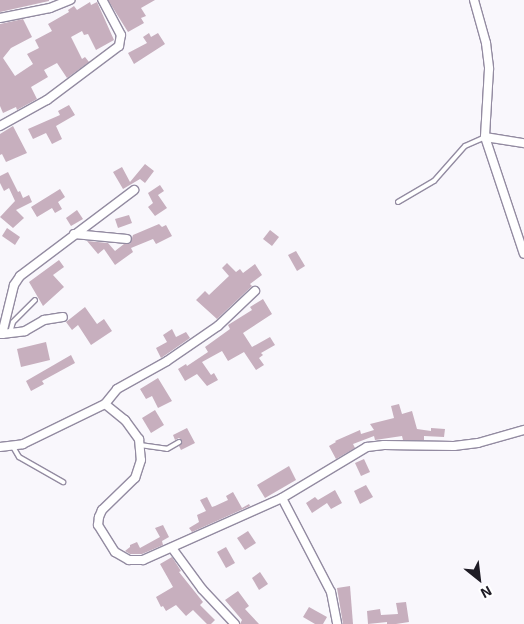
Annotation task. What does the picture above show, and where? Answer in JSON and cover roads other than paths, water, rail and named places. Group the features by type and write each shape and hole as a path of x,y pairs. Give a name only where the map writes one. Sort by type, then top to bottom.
{"street":[{"path":"46,0 50,8"},
{"path":"0,18 50,8 70,0"},
{"path":"0,126 47,100 119,46 121,35 102,0"},
{"path":"474,0 486,43 489,69 485,137 524,254"},
{"path":"485,137 524,143"},
{"path":"63,317 44,320 25,331 4,334 14,286 20,276 134,190"},
{"path":"74,234 127,239"},
{"path":"0,447 23,444 104,404 117,389 167,361 218,326 256,291"},
{"path":"104,404 125,420 139,439 141,460 134,478 98,516 98,525 115,552 130,560 143,560 282,498 367,447 384,445 454,446 478,443 524,430"},
{"path":"282,498 328,586 338,624"},
{"path":"172,548 202,589 235,624"}],"lane":[{"path":"398,202 434,181 465,146 485,137"},
{"path":"4,334 35,300"},
{"path":"140,445 166,449 179,442"},
{"path":"12,445 19,457 63,482"}]}
